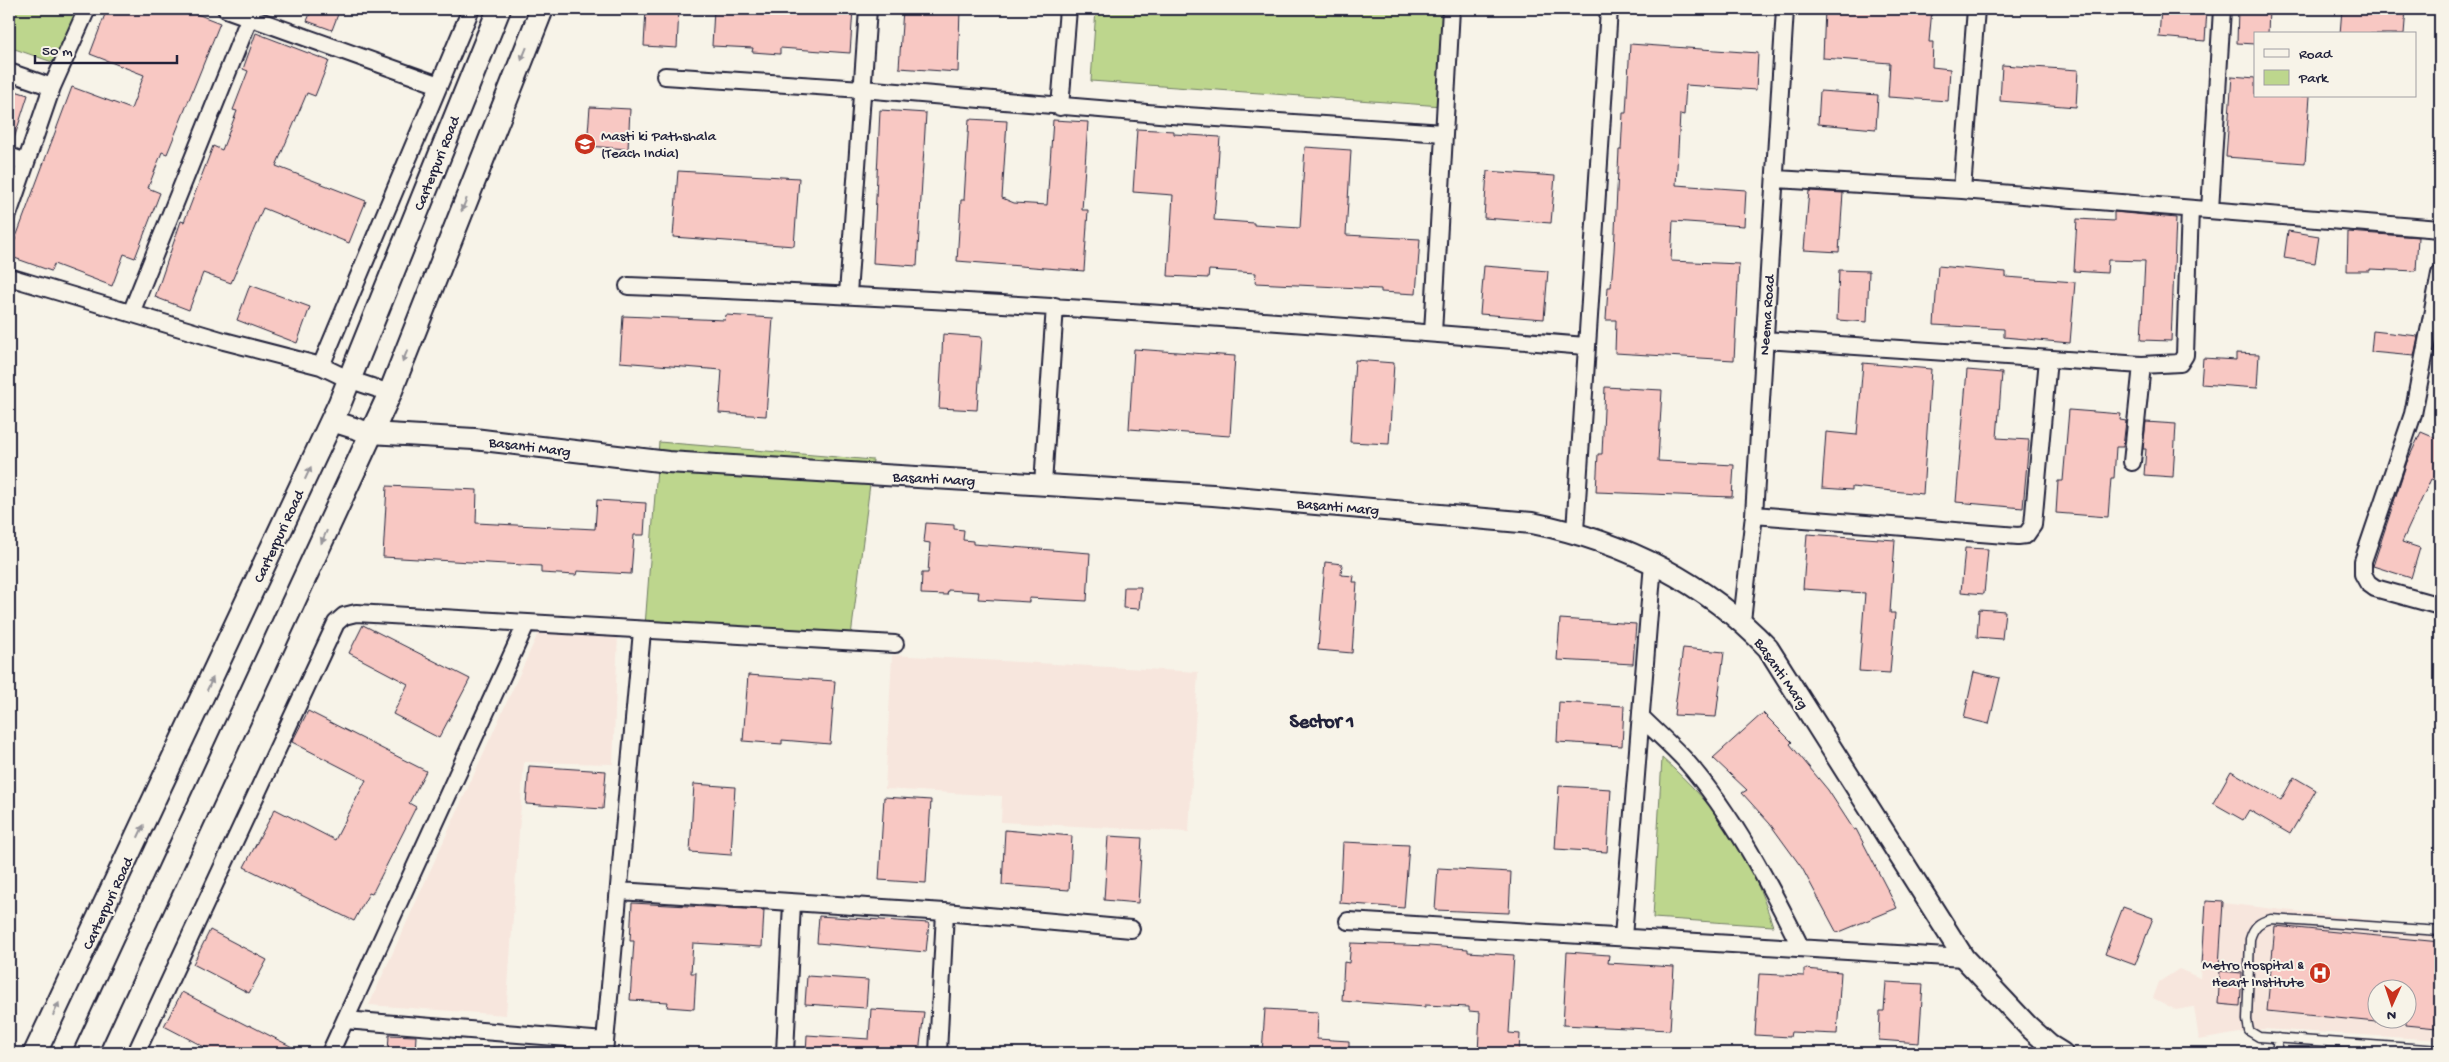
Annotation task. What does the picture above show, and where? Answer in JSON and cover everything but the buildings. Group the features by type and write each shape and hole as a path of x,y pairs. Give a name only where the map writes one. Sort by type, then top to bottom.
{"main road":[{"name":"Carterpuri Road","path":"35,1053 332,420 498,9"},
{"path":"85,1053 390,393 542,9"}],"street":[{"path":"9,212 52,88 87,9"},
{"path":"226,9 251,13 439,85"},
{"path":"321,366 471,9"},
{"path":"848,294 868,9"},
{"path":"1060,107 1068,9"},
{"path":"1432,333 1451,9"},
{"path":"1575,532 1609,9"},
{"name":"Neema Road","path":"1742,621 1754,515 1785,9"},
{"path":"1962,190 1976,9"},
{"path":"2210,210 2222,9"},
{"path":"131,313 251,13"},
{"path":"9,72 52,88"},
{"path":"665,76 862,89 1060,107 1444,133"},
{"path":"9,156 26,162"},
{"path":"1776,179 1962,190 2440,229"},
{"path":"1764,340 2142,365 2173,365 2180,363 2185,354 2190,209"},
{"path":"2440,274 2413,414 2365,549 2363,574 2375,588 2440,606"},
{"path":"9,277 321,366 348,379 390,393"},
{"path":"628,286 848,294 1055,306 1586,346"},
{"path":"1043,484 1055,306"},
{"path":"1754,515 2018,536 2026,535 2033,526 2048,359"},
{"path":"2132,462 2142,365"},
{"name":"Basanti Marg","path":"332,420 370,433 474,439 668,462 1222,496 1522,522 1575,532 1653,563 1694,586 1742,621 1768,648 1964,958 2028,1026 2050,1046 2062,1053"},
{"path":"1623,938 1653,563"},
{"path":"136,1053 304,688 336,623 344,616 356,613 642,631 895,644"},
{"path":"330,1053 526,624"},
{"path":"345,1020 604,1047 642,631"},
{"path":"1641,717 1685,760 1725,812 1774,892 1801,948"},
{"path":"619,890 945,912 1131,929"},
{"path":"785,1053 792,903"},
{"path":"938,1053 945,912"},
{"path":"1348,920 1964,958"}],"lane":[{"path":"2440,931 2271,919 2260,922 2253,930 2250,939 2247,1020 2249,1031 2258,1036 2440,1052"},
{"path":"2276,1053 2278,1038"}],"shaded area":[{"path":"541,627 618,633 613,764 524,762 506,1015 369,1005"},
{"path":"892,655 1198,672 1189,832 1001,822 1002,796 885,789"},
{"name":"Metro Hospital & Heart Institute","path":"2206,901 2440,928 2440,1040 2263,1029 2199,1040 2194,1007 2176,1010 2153,998 2159,982 2179,969 2200,978"}],"green space":[{"path":"9,9 78,9 58,64 9,47"},
{"path":"1096,9 1449,9 1442,106 1091,81"},
{"path":"659,442 873,460 851,636 645,626"},
{"path":"1662,758 1700,795 1730,833 1754,876 1773,926 1653,918"}],"place":[{"name":"Masti ki Pathshala (Teach India)","path":"585,144"},
{"name":"Metro Hospital & Heart Institute","path":"2320,973"}],"district":[{"name":"Sector 1","path":"1322,720"}]}
